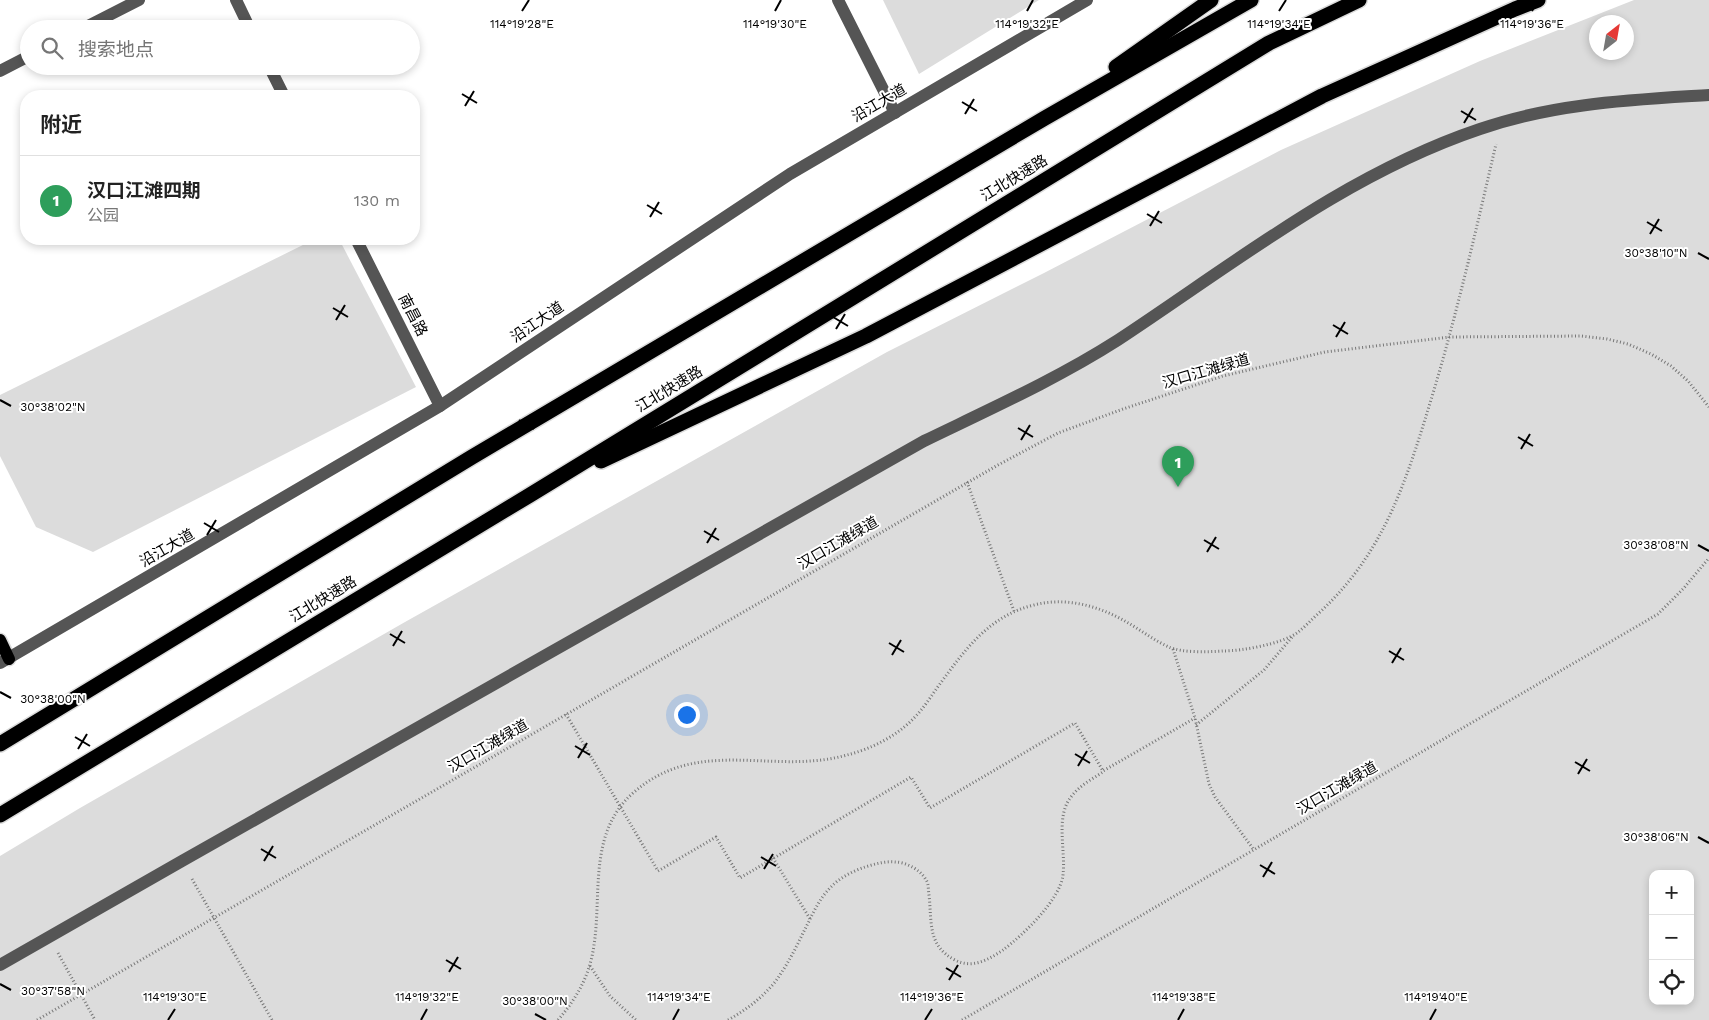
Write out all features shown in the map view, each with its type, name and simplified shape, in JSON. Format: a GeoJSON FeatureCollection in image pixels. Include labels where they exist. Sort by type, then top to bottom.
{"type":"FeatureCollection","features":[{"type":"Feature","properties":{"kind":"highway"},"geometry":{"type":"LineString","coordinates":[[1045,118],[1211,0]]}},
{"type":"Feature","properties":{"kind":"highway"},"geometry":{"type":"LineString","coordinates":[[0,744],[472,457],[1045,118],[1251,0]]}},
{"type":"Feature","properties":{"kind":"highway","name":"江北快速路"},"geometry":{"type":"LineString","coordinates":[[0,815],[530,495],[1269,43],[1359,0]]}},
{"type":"Feature","properties":{"kind":"highway"},"geometry":{"type":"LineString","coordinates":[[530,495],[866,336],[1322,96],[1538,0]]}},
{"type":"Feature","properties":{"kind":"main road"},"geometry":{"type":"LineString","coordinates":[[0,640],[5,661]]}},
{"type":"Feature","properties":{"kind":"street"},"geometry":{"type":"LineString","coordinates":[[100,20],[139,0]]}},
{"type":"Feature","properties":{"kind":"street"},"geometry":{"type":"LineString","coordinates":[[236,0],[246,20]]}},
{"type":"Feature","properties":{"kind":"street"},"geometry":{"type":"LineString","coordinates":[[838,0],[895,113]]}},
{"type":"Feature","properties":{"kind":"street","name":"沿江大道"},"geometry":{"type":"LineString","coordinates":[[5,661],[440,406],[790,174],[1088,0]]}},
{"type":"Feature","properties":{"kind":"street"},"geometry":{"type":"LineString","coordinates":[[0,71],[20,61]]}},
{"type":"Feature","properties":{"kind":"street"},"geometry":{"type":"LineString","coordinates":[[274,75],[281,90]]}},
{"type":"Feature","properties":{"kind":"street"},"geometry":{"type":"LineString","coordinates":[[0,965],[924,441],[1048,381],[1117,340],[1182,295],[1357,183],[1416,154],[1479,129],[1532,113],[1574,106],[1709,95]]}},
{"type":"Feature","properties":{"kind":"street","name":"南昌路"},"geometry":{"type":"LineString","coordinates":[[359,245],[440,406]]}},
{"type":"Feature","properties":{"kind":"path"},"geometry":{"type":"LineString","coordinates":[[1196,725],[1264,670],[1294,636],[1334,599],[1349,583],[1385,527],[1406,480],[1450,337],[1502,122]]}},
{"type":"Feature","properties":{"kind":"path","name":"汉口江滩绿道"},"geometry":{"type":"LineString","coordinates":[[37,1020],[967,482],[1058,433],[1123,409],[1223,376],[1325,352],[1450,337],[1581,336],[1628,344],[1651,354],[1671,366],[1688,381],[1709,407]]}},
{"type":"Feature","properties":{"kind":"path"},"geometry":{"type":"LineString","coordinates":[[967,482],[1014,611]]}},
{"type":"Feature","properties":{"kind":"path","name":"汉口江滩绿道"},"geometry":{"type":"LineString","coordinates":[[962,1020],[1658,614],[1683,589],[1709,558]]}},
{"type":"Feature","properties":{"kind":"path"},"geometry":{"type":"LineString","coordinates":[[558,1020],[576,997],[590,965],[597,919],[597,884],[601,854],[607,832],[621,806],[629,796],[670,770],[690,763],[715,760],[800,762],[824,760],[849,755],[879,743],[902,729],[916,717],[980,634],[1014,611],[1047,602],[1074,603],[1094,607],[1121,618],[1173,649],[1225,651],[1244,649],[1294,636]]}},
{"type":"Feature","properties":{"kind":"path"},"geometry":{"type":"LineString","coordinates":[[1173,649],[1195,718],[1205,768],[1215,797],[1254,850]]}},
{"type":"Feature","properties":{"kind":"path"},"geometry":{"type":"LineString","coordinates":[[566,714],[658,871],[716,837],[740,878],[911,777],[930,808],[1075,722],[1103,771]]}},
{"type":"Feature","properties":{"kind":"path"},"geometry":{"type":"LineString","coordinates":[[728,1020],[744,1011],[762,997],[774,982],[790,959],[820,901],[830,888],[840,879],[856,870],[874,864],[897,862],[911,866],[922,874],[928,882],[932,934],[937,945],[945,954],[966,965],[979,963],[1001,951],[1021,936],[1045,909],[1057,891],[1063,876],[1065,807],[1075,792],[1103,771],[1195,718]]}},
{"type":"Feature","properties":{"kind":"path"},"geometry":{"type":"LineString","coordinates":[[774,858],[810,919]]}},
{"type":"Feature","properties":{"kind":"path"},"geometry":{"type":"LineString","coordinates":[[182,861],[272,1020]]}},
{"type":"Feature","properties":{"kind":"path"},"geometry":{"type":"LineString","coordinates":[[49,937],[95,1020]]}},
{"type":"Feature","properties":{"kind":"path"},"geometry":{"type":"LineString","coordinates":[[590,965],[610,996],[636,1020]]}},
{"type":"Feature","properties":{"kind":"shaded area"},"geometry":{"type":"Polygon","coordinates":[[[883,0],[1039,0],[919,74],[883,0]]]}},
{"type":"Feature","properties":{"kind":"shaded area"},"geometry":{"type":"Polygon","coordinates":[[[1634,0],[1709,0],[1709,1020],[0,1020],[0,856],[80,808],[405,622],[887,352],[1281,150],[1480,61],[1589,18],[1589,60],[1634,60],[1634,15],[1596,15],[1634,0]]]}},
{"type":"Feature","properties":{"kind":"shaded area"},"geometry":{"type":"Polygon","coordinates":[[[303,245],[342,245],[416,387],[93,552],[36,527],[0,456],[0,395],[303,245]]]}},
{"type":"Feature","properties":{"kind":"place","name":"汉口江滩四期"},"geometry":{"type":"Point","coordinates":[1178,487]}}]}
